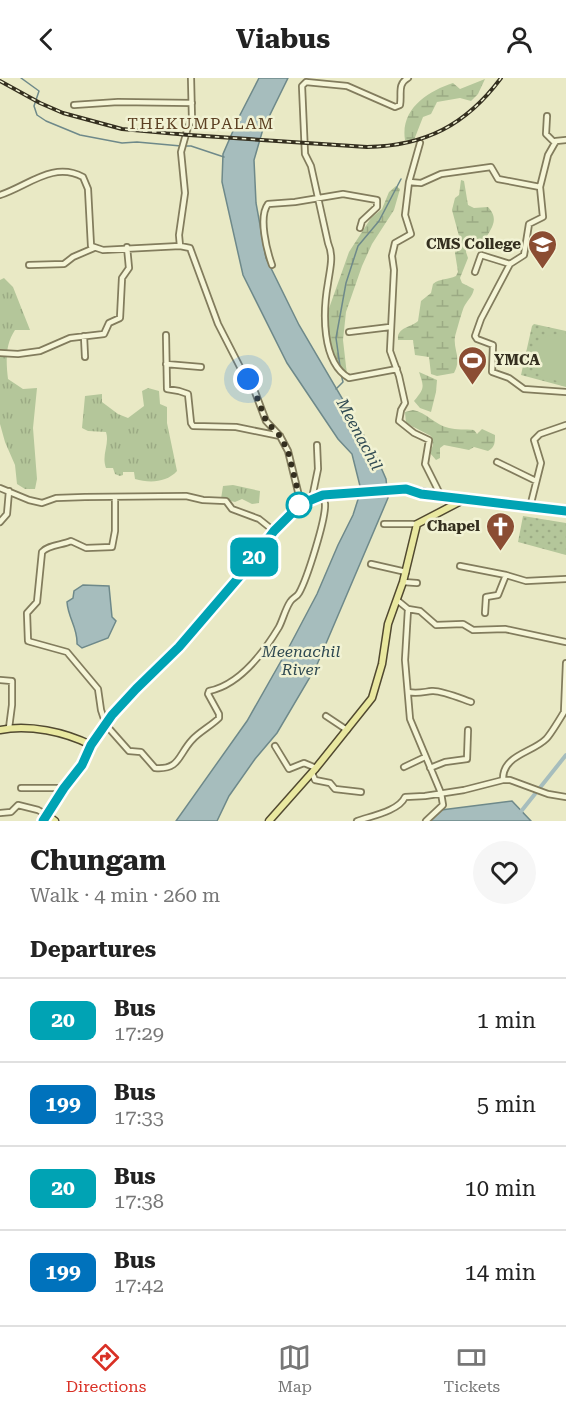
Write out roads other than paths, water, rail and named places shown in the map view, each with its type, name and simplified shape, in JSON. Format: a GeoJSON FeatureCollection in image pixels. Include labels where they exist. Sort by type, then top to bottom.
{"type":"FeatureCollection","features":[{"type":"Feature","properties":{"kind":"main road"},"geometry":{"type":"LineString","coordinates":[[55,821],[45,818],[82,765],[91,745],[106,725],[136,689],[179,647],[240,576],[274,531],[301,504],[323,495],[406,489],[464,499],[566,511]]}},
{"type":"Feature","properties":{"kind":"main road"},"geometry":{"type":"LineString","coordinates":[[269,821],[314,771],[372,698],[382,664],[388,624],[406,572],[417,524],[464,499]]}},
{"type":"Feature","properties":{"kind":"main road"},"geometry":{"type":"LineString","coordinates":[[0,730],[67,734],[91,745]]}},
{"type":"Feature","properties":{"kind":"street"},"geometry":{"type":"LineString","coordinates":[[180,246],[179,235],[185,193],[182,146],[192,120],[191,78]]}},
{"type":"Feature","properties":{"kind":"street"},"geometry":{"type":"LineString","coordinates":[[397,369],[349,378],[340,373],[330,354],[325,325],[327,285],[332,252],[311,166],[305,154],[302,86],[306,82],[347,86],[395,107],[400,105],[400,85],[408,78]]}},
{"type":"Feature","properties":{"kind":"street"},"geometry":{"type":"LineString","coordinates":[[74,105],[118,102],[192,102]]}},
{"type":"Feature","properties":{"kind":"street"},"geometry":{"type":"LineString","coordinates":[[547,116],[546,135],[555,143]]}},
{"type":"Feature","properties":{"kind":"street"},"geometry":{"type":"LineString","coordinates":[[566,140],[556,141],[548,155],[540,187],[543,217],[529,224],[524,255],[510,264],[481,319],[475,336],[493,345],[492,372],[509,378],[524,389],[566,392]]}},
{"type":"Feature","properties":{"kind":"street"},"geometry":{"type":"LineString","coordinates":[[420,143],[410,182],[405,215],[411,234],[395,243],[393,247],[390,351],[405,403],[399,421],[414,433],[429,440],[425,464],[443,496],[444,510]]}},
{"type":"Feature","properties":{"kind":"street"},"geometry":{"type":"LineString","coordinates":[[410,182],[421,183],[441,174],[491,167],[498,179],[540,187]]}},
{"type":"Feature","properties":{"kind":"street"},"geometry":{"type":"LineString","coordinates":[[0,195],[13,191],[45,174],[65,171],[84,177],[88,189],[89,238],[94,248]]}},
{"type":"Feature","properties":{"kind":"street"},"geometry":{"type":"LineString","coordinates":[[272,266],[262,220],[265,206],[268,204],[343,194],[377,201],[376,207],[362,221],[360,228]]}},
{"type":"Feature","properties":{"kind":"street"},"geometry":{"type":"LineString","coordinates":[[29,265],[64,264],[73,256],[94,248],[103,250],[128,247],[180,246],[190,248],[218,324],[255,392],[266,421],[280,436],[288,451],[301,504]]}},
{"type":"Feature","properties":{"kind":"street"},"geometry":{"type":"LineString","coordinates":[[0,353],[18,354],[40,351],[70,338],[102,335],[109,323],[120,318],[122,278],[129,268],[128,247]]}},
{"type":"Feature","properties":{"kind":"street"},"geometry":{"type":"LineString","coordinates":[[475,272],[481,255],[510,264]]}},
{"type":"Feature","properties":{"kind":"street"},"geometry":{"type":"LineString","coordinates":[[349,332],[390,327]]}},
{"type":"Feature","properties":{"kind":"street"},"geometry":{"type":"LineString","coordinates":[[166,335],[167,389],[188,394],[191,423],[194,426],[236,427],[280,436]]}},
{"type":"Feature","properties":{"kind":"street"},"geometry":{"type":"LineString","coordinates":[[84,336],[85,357]]}},
{"type":"Feature","properties":{"kind":"street"},"geometry":{"type":"LineString","coordinates":[[166,364],[201,367]]}},
{"type":"Feature","properties":{"kind":"street"},"geometry":{"type":"LineString","coordinates":[[530,507],[541,458],[534,440],[540,434],[566,425]]}},
{"type":"Feature","properties":{"kind":"street"},"geometry":{"type":"LineString","coordinates":[[312,498],[318,468],[318,445]]}},
{"type":"Feature","properties":{"kind":"street"},"geometry":{"type":"LineString","coordinates":[[497,462],[536,481]]}},
{"type":"Feature","properties":{"kind":"street"},"geometry":{"type":"LineString","coordinates":[[0,488],[30,500],[42,502],[56,498],[115,499],[186,496],[203,500],[226,501],[232,509],[259,519],[274,531]]}},
{"type":"Feature","properties":{"kind":"street"},"geometry":{"type":"LineString","coordinates":[[0,522],[7,514],[9,491]]}},
{"type":"Feature","properties":{"kind":"street"},"geometry":{"type":"LineString","coordinates":[[115,499],[115,531],[112,547],[86,548],[71,541],[42,552],[38,602],[29,610],[26,622],[28,641],[67,652],[98,688],[106,725],[129,751],[141,752],[155,768],[164,769],[176,764],[192,739],[219,718],[208,694],[209,691],[221,687],[245,670],[262,654],[280,626],[291,599],[298,595],[307,576],[318,540],[325,504],[323,495]]}},
{"type":"Feature","properties":{"kind":"street"},"geometry":{"type":"LineString","coordinates":[[384,524],[417,524]]}},
{"type":"Feature","properties":{"kind":"street"},"geometry":{"type":"LineString","coordinates":[[371,564],[406,572]]}},
{"type":"Feature","properties":{"kind":"street"},"geometry":{"type":"LineString","coordinates":[[460,566],[526,581],[566,579]]}},
{"type":"Feature","properties":{"kind":"street"},"geometry":{"type":"LineString","coordinates":[[485,613],[486,597],[498,595],[506,575]]}},
{"type":"Feature","properties":{"kind":"street"},"geometry":{"type":"LineString","coordinates":[[403,582],[417,583]]}},
{"type":"Feature","properties":{"kind":"street"},"geometry":{"type":"LineString","coordinates":[[397,600],[408,609],[420,611],[436,626],[463,624],[473,630],[505,629],[566,642]]}},
{"type":"Feature","properties":{"kind":"street"},"geometry":{"type":"LineString","coordinates":[[408,609],[405,660],[410,719],[441,792],[443,805],[426,821]]}},
{"type":"Feature","properties":{"kind":"street"},"geometry":{"type":"LineString","coordinates":[[503,780],[502,771],[506,766],[528,749],[544,741],[564,712],[566,663]]}},
{"type":"Feature","properties":{"kind":"street"},"geometry":{"type":"LineString","coordinates":[[0,680],[12,681],[9,729]]}},
{"type":"Feature","properties":{"kind":"street"},"geometry":{"type":"LineString","coordinates":[[408,692],[421,694],[431,691],[438,692],[471,702]]}},
{"type":"Feature","properties":{"kind":"street"},"geometry":{"type":"LineString","coordinates":[[326,716],[347,730]]}},
{"type":"Feature","properties":{"kind":"street"},"geometry":{"type":"LineString","coordinates":[[430,768],[445,762],[467,759],[468,730]]}},
{"type":"Feature","properties":{"kind":"street"},"geometry":{"type":"LineString","coordinates":[[275,746],[289,769],[304,763],[314,771],[316,781],[330,783],[335,789],[361,792]]}},
{"type":"Feature","properties":{"kind":"street"},"geometry":{"type":"LineString","coordinates":[[404,766],[425,758]]}},
{"type":"Feature","properties":{"kind":"street"},"geometry":{"type":"LineString","coordinates":[[357,821],[392,808],[403,802],[405,797],[464,790],[503,780],[510,780],[548,794],[566,797]]}},
{"type":"Feature","properties":{"kind":"street"},"geometry":{"type":"LineString","coordinates":[[21,788],[64,788]]}},
{"type":"Feature","properties":{"kind":"street"},"geometry":{"type":"LineString","coordinates":[[0,813],[11,812],[18,806],[38,810],[45,818]]}},
{"type":"Feature","properties":{"kind":"water","name":"Meenachil River"},"geometry":{"type":"Polygon","coordinates":[[[259,78],[288,78],[263,129],[254,160],[256,203],[266,258],[299,325],[376,456],[386,479],[388,498],[316,667],[277,733],[229,796],[217,821],[176,821],[247,721],[289,647],[317,594],[353,515],[361,490],[352,454],[338,439],[287,363],[243,275],[222,182],[223,154],[259,78]]]}},
{"type":"Feature","properties":{"kind":"water"},"geometry":{"type":"Polygon","coordinates":[[[83,585],[109,586],[112,617],[116,621],[108,638],[82,648],[77,644],[67,602],[73,598],[74,591],[83,585]]]}},
{"type":"Feature","properties":{"kind":"water"},"geometry":{"type":"Polygon","coordinates":[[[512,801],[531,821],[426,821],[441,810],[512,801]]]}},
{"type":"Feature","properties":{"kind":"waterway"},"geometry":{"type":"LineString","coordinates":[[21,78],[39,91],[34,106],[37,115],[46,121],[80,135],[122,143],[181,146]]}},
{"type":"Feature","properties":{"kind":"waterway"},"geometry":{"type":"LineString","coordinates":[[186,146],[224,157]]}},
{"type":"Feature","properties":{"kind":"waterway"},"geometry":{"type":"LineString","coordinates":[[340,366],[336,338],[346,283],[358,246],[379,221],[401,179]]}},
{"type":"Feature","properties":{"kind":"waterway"},"geometry":{"type":"LineString","coordinates":[[336,389],[343,382],[341,374]]}},
{"type":"Feature","properties":{"kind":"waterway"},"geometry":{"type":"LineString","coordinates":[[519,814],[566,755]]}},
{"type":"Feature","properties":{"kind":"railway"},"geometry":{"type":"LineString","coordinates":[[0,81],[63,113],[122,129],[367,147],[407,142],[443,130],[473,108],[501,78]]}},
{"type":"Feature","properties":{"kind":"place","name":"CMS College"},"geometry":{"type":"Point","coordinates":[542,270]}},
{"type":"Feature","properties":{"kind":"place","name":"YMCA"},"geometry":{"type":"Point","coordinates":[473,386]}},
{"type":"Feature","properties":{"kind":"place","name":"Chapel"},"geometry":{"type":"Point","coordinates":[501,552]}},
{"type":"Feature","properties":{"kind":"district","name":"THEKUMPALAM"},"geometry":{"type":"Point","coordinates":[201,123]}},
{"type":"Feature","properties":{"kind":"water label","name":"Meenachil"},"geometry":{"type":"Point","coordinates":[360,434]}}]}
